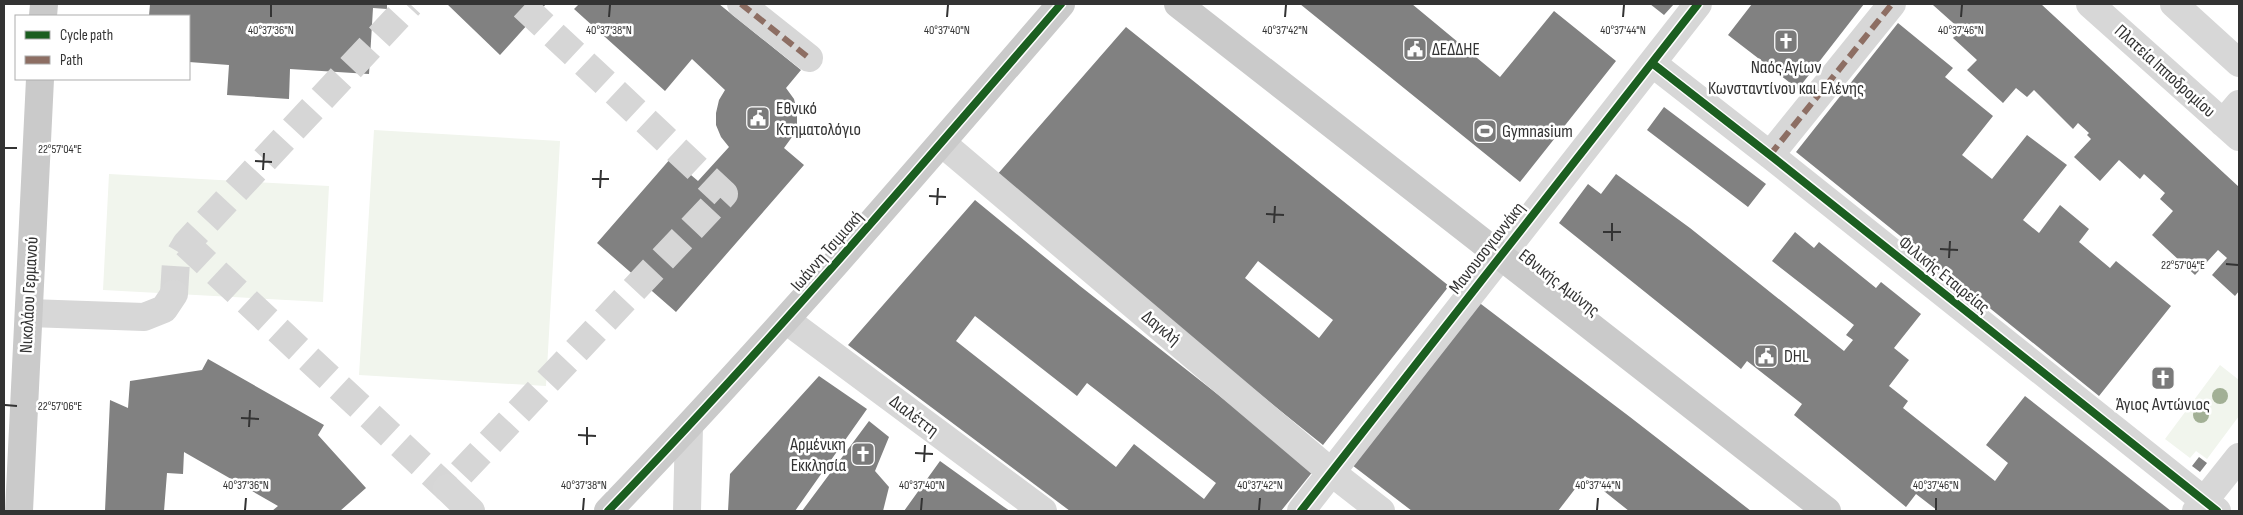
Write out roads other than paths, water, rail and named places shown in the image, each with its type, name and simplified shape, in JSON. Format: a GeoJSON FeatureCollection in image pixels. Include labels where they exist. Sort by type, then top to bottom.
{"type":"FeatureCollection","features":[{"type":"Feature","properties":{"kind":"main road","name":"Ιωάννη Τσιμισκή"},"geometry":{"type":"LineString","coordinates":[[608,511],[689,427],[786,320],[1061,4]]}},
{"type":"Feature","properties":{"kind":"main road","name":"Εθνικής Αμύνης"},"geometry":{"type":"LineString","coordinates":[[1178,4],[1827,511]]}},
{"type":"Feature","properties":{"kind":"main road","name":"Νικολάου Γερμανού"},"geometry":{"type":"LineString","coordinates":[[19,511],[40,80]]}},
{"type":"Feature","properties":{"kind":"street"},"geometry":{"type":"LineString","coordinates":[[741,4],[809,58]]}},
{"type":"Feature","properties":{"kind":"street","name":"Μανουσογιαννάκη"},"geometry":{"type":"LineString","coordinates":[[1301,511],[1698,4]]}},
{"type":"Feature","properties":{"kind":"street"},"geometry":{"type":"LineString","coordinates":[[1770,155],[1892,4]]}},
{"type":"Feature","properties":{"kind":"street","name":"Πλατεία Ιπποδρομίου"},"geometry":{"type":"LineString","coordinates":[[2090,4],[2234,121]]}},
{"type":"Feature","properties":{"kind":"street"},"geometry":{"type":"LineString","coordinates":[[2174,4],[2239,63]]}},
{"type":"Feature","properties":{"kind":"street","name":"Φιλικής Εταιρείας"},"geometry":{"type":"LineString","coordinates":[[1652,63],[1770,155],[2206,508]]}},
{"type":"Feature","properties":{"kind":"street","name":"Δαγκλή"},"geometry":{"type":"LineString","coordinates":[[942,143],[1330,472],[1381,511]]}},
{"type":"Feature","properties":{"kind":"street"},"geometry":{"type":"LineString","coordinates":[[29,313],[144,317],[164,309],[174,294]]}},
{"type":"Feature","properties":{"kind":"street","name":"Διαλέττη"},"geometry":{"type":"LineString","coordinates":[[786,320],[1043,511]]}},
{"type":"Feature","properties":{"kind":"street"},"geometry":{"type":"LineString","coordinates":[[687,511],[689,427]]}},
{"type":"Feature","properties":{"kind":"street"},"geometry":{"type":"LineString","coordinates":[[2206,508],[2239,457]]}},
{"type":"Feature","properties":{"kind":"street"},"geometry":{"type":"LineString","coordinates":[[447,488],[471,511]]}},
{"type":"Feature","properties":{"kind":"tunnel"},"geometry":{"type":"LineString","coordinates":[[174,294],[176,261],[186,244],[410,4]]}},
{"type":"Feature","properties":{"kind":"tunnel"},"geometry":{"type":"LineString","coordinates":[[186,244],[447,488],[724,194],[521,4]]}},
{"type":"Feature","properties":{"kind":"place","name":"Ναός Αγίων Κωνσταντίνου και Ελένης"},"geometry":{"type":"Point","coordinates":[1786,41]}},
{"type":"Feature","properties":{"kind":"place","name":"ΔΕΔΔΗΕ"},"geometry":{"type":"Point","coordinates":[1415,49]}},
{"type":"Feature","properties":{"kind":"place","name":"Εθνικό Κτηματολόγιο"},"geometry":{"type":"Point","coordinates":[758,118]}},
{"type":"Feature","properties":{"kind":"place","name":"Gymnasium"},"geometry":{"type":"Point","coordinates":[1485,131]}},
{"type":"Feature","properties":{"kind":"place","name":"DHL"},"geometry":{"type":"Point","coordinates":[1766,356]}},
{"type":"Feature","properties":{"kind":"place","name":"Άγιος Αντώνιος"},"geometry":{"type":"Point","coordinates":[2163,378]}},
{"type":"Feature","properties":{"kind":"place","name":"Αρμένικη Εκκλησία"},"geometry":{"type":"Point","coordinates":[863,454]}}]}
